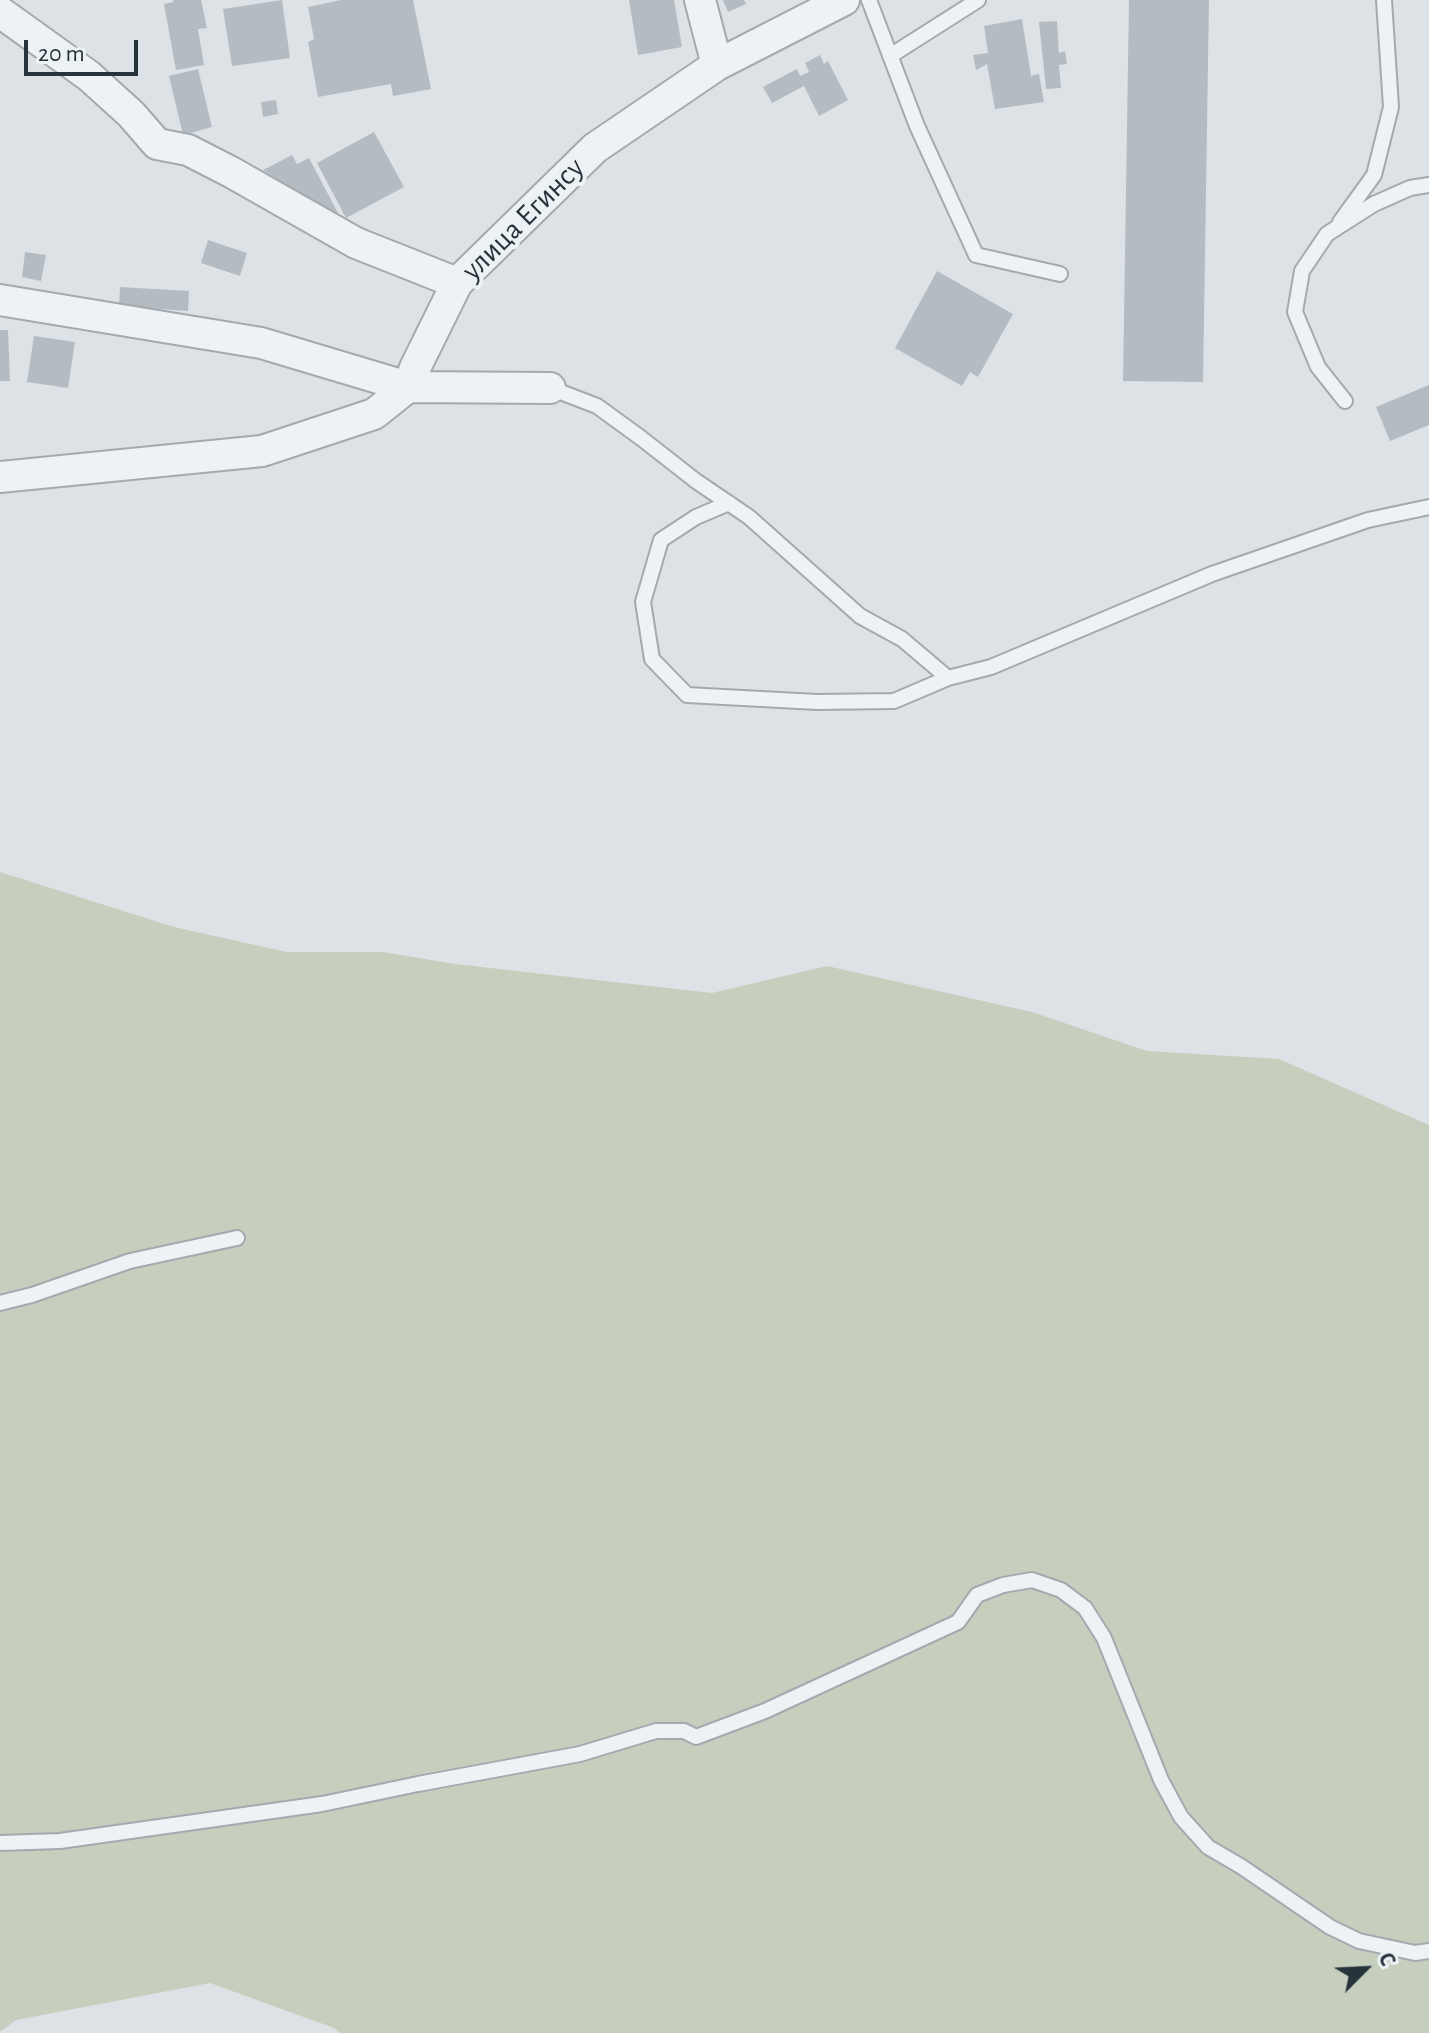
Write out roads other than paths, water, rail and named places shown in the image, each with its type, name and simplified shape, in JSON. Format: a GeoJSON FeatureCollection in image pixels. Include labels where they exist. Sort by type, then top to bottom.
{"type":"FeatureCollection","features":[{"type":"Feature","properties":{"kind":"street"},"geometry":{"type":"LineString","coordinates":[[700,0],[717,65]]}},
{"type":"Feature","properties":{"kind":"street","name":"улица Егинсу"},"geometry":{"type":"LineString","coordinates":[[0,477],[262,451],[374,414],[408,387],[457,283],[595,148],[717,65],[844,0]]}},
{"type":"Feature","properties":{"kind":"street"},"geometry":{"type":"LineString","coordinates":[[0,12],[89,76],[131,114],[157,144],[188,150],[356,243],[457,283]]}},
{"type":"Feature","properties":{"kind":"street"},"geometry":{"type":"LineString","coordinates":[[0,300],[261,343],[408,387],[550,388]]}},
{"type":"Feature","properties":{"kind":"lane"},"geometry":{"type":"LineString","coordinates":[[869,0],[917,126],[976,255],[1060,274]]}},
{"type":"Feature","properties":{"kind":"lane"},"geometry":{"type":"LineString","coordinates":[[890,56],[978,0]]}},
{"type":"Feature","properties":{"kind":"lane"},"geometry":{"type":"LineString","coordinates":[[1335,229],[1374,175],[1391,107],[1384,0]]}},
{"type":"Feature","properties":{"kind":"lane"},"geometry":{"type":"LineString","coordinates":[[1345,401],[1318,367],[1295,312],[1302,271],[1327,234],[1374,204],[1410,188],[1429,185]]}},
{"type":"Feature","properties":{"kind":"lane"},"geometry":{"type":"LineString","coordinates":[[550,388],[597,406],[749,517],[860,616],[902,639],[948,678]]}},
{"type":"Feature","properties":{"kind":"lane"},"geometry":{"type":"LineString","coordinates":[[729,503],[696,517],[661,540],[643,602],[652,659],[687,695],[817,702],[894,701],[948,678],[991,667],[1212,574],[1368,520],[1429,507]]}},
{"type":"Feature","properties":{"kind":"lane"},"geometry":{"type":"LineString","coordinates":[[0,1303],[130,1261],[237,1238]]}},
{"type":"Feature","properties":{"kind":"lane"},"geometry":{"type":"LineString","coordinates":[[0,1843],[60,1841],[322,1804],[580,1754],[656,1731],[684,1731],[696,1737],[765,1711],[958,1622],[977,1595],[1003,1585],[1032,1580],[1061,1590],[1085,1608],[1104,1638],[1161,1780],[1181,1817],[1208,1847],[1330,1927],[1359,1941],[1415,1953],[1429,1951]]}}]}
